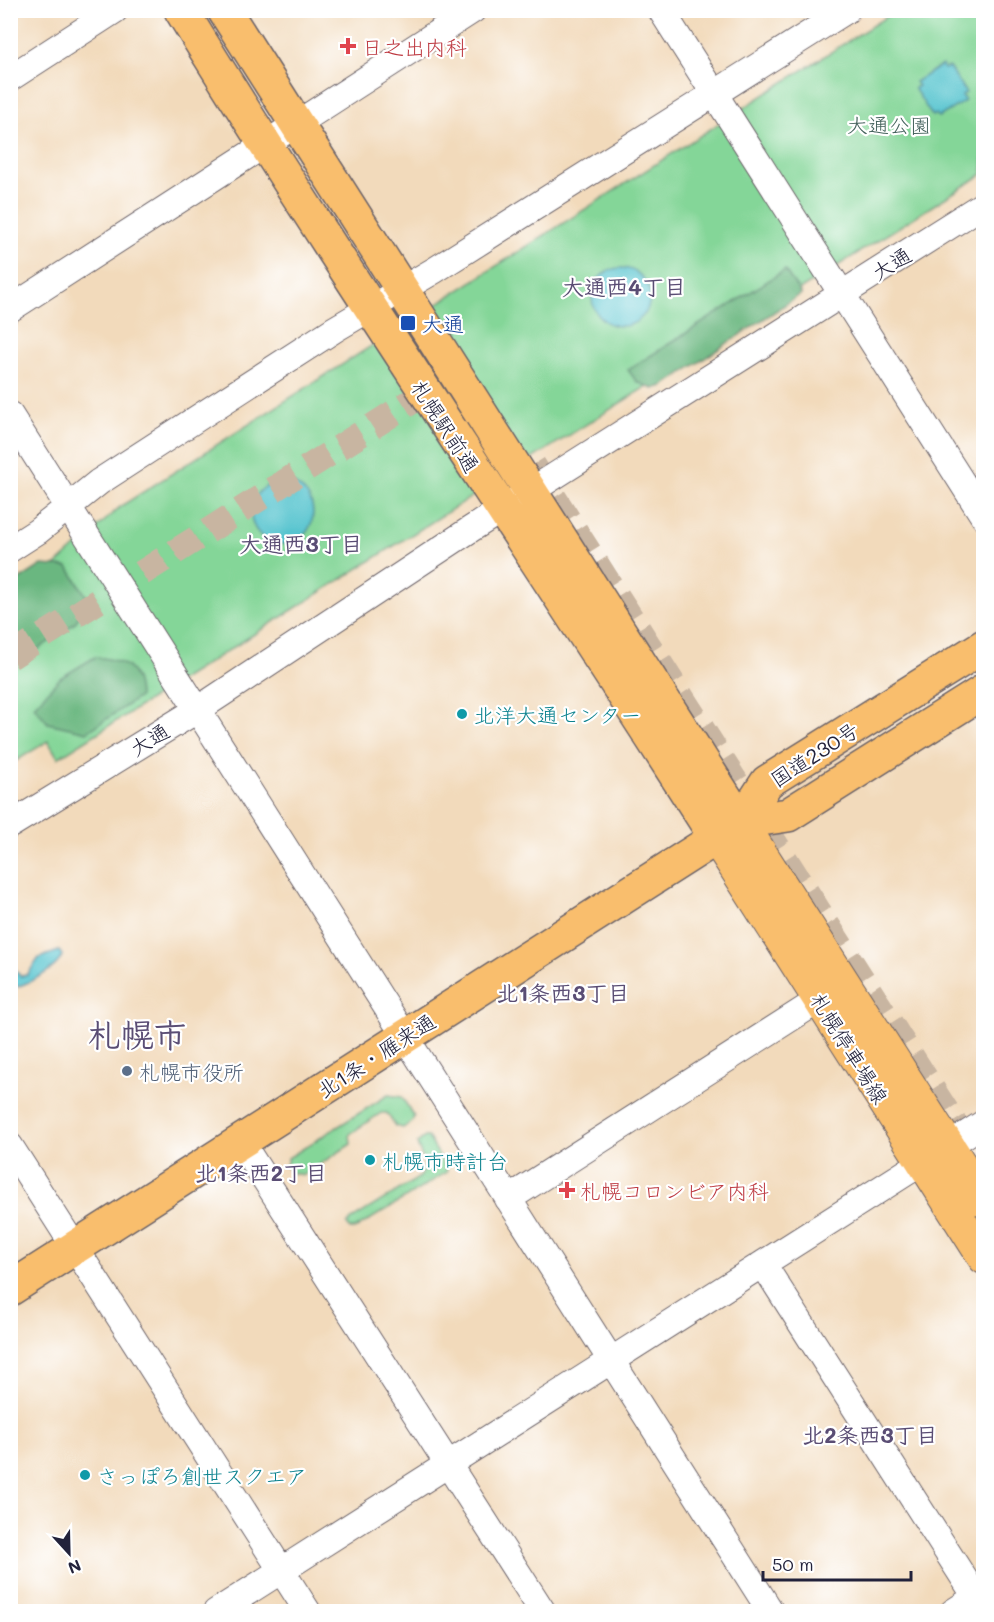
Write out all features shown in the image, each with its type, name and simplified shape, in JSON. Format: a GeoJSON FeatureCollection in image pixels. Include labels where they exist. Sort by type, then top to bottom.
{"type":"FeatureCollection","features":[{"type":"Feature","properties":{"kind":"highway","name":"札幌駅前通"},"geometry":{"type":"LineString","coordinates":[[181,10],[370,308],[502,510],[729,830]]}},
{"type":"Feature","properties":{"kind":"highway","name":"札幌駅前通"},"geometry":{"type":"LineString","coordinates":[[224,10],[531,491],[729,830]]}},
{"type":"Feature","properties":{"kind":"highway","name":"国道230号"},"geometry":{"type":"LineString","coordinates":[[729,830],[767,782],[984,646]]}},
{"type":"Feature","properties":{"kind":"highway","name":"国道230号"},"geometry":{"type":"LineString","coordinates":[[729,830],[788,815],[984,691]]}},
{"type":"Feature","properties":{"kind":"highway","name":"北1条・雁来通"},"geometry":{"type":"LineString","coordinates":[[10,1289],[729,830]]}},
{"type":"Feature","properties":{"kind":"main road","name":"札幌停車場線"},"geometry":{"type":"LineString","coordinates":[[729,830],[819,1000],[984,1258]]}},
{"type":"Feature","properties":{"kind":"main road","name":"札幌停車場線"},"geometry":{"type":"LineString","coordinates":[[729,830],[948,1145],[984,1201]]}},
{"type":"Feature","properties":{"kind":"street"},"geometry":{"type":"LineString","coordinates":[[10,78],[115,10]]}},
{"type":"Feature","properties":{"kind":"street"},"geometry":{"type":"LineString","coordinates":[[10,309],[472,10]]}},
{"type":"Feature","properties":{"kind":"street"},"geometry":{"type":"LineString","coordinates":[[661,10],[984,517]]}},
{"type":"Feature","properties":{"kind":"street"},"geometry":{"type":"LineString","coordinates":[[10,549],[38,531],[99,482],[370,308],[847,10]]}},
{"type":"Feature","properties":{"kind":"street","name":"大通"},"geometry":{"type":"LineString","coordinates":[[10,825],[197,710],[531,491],[984,204]]}},
{"type":"Feature","properties":{"kind":"street"},"geometry":{"type":"LineString","coordinates":[[10,415],[771,1611]]}},
{"type":"Feature","properties":{"kind":"street"},"geometry":{"type":"LineString","coordinates":[[508,1199],[819,1000]]}},
{"type":"Feature","properties":{"kind":"street"},"geometry":{"type":"LineString","coordinates":[[216,1611],[984,1123]]}},
{"type":"Feature","properties":{"kind":"street"},"geometry":{"type":"LineString","coordinates":[[241,1142],[543,1611]]}},
{"type":"Feature","properties":{"kind":"street"},"geometry":{"type":"LineString","coordinates":[[10,1146],[308,1611]]}},
{"type":"Feature","properties":{"kind":"street"},"geometry":{"type":"LineString","coordinates":[[763,1264],[980,1596],[953,1611]]}},
{"type":"Feature","properties":{"kind":"green space","name":"大通公園"},"geometry":{"type":"Polygon","coordinates":[[[895,11],[983,11],[983,174],[58,758],[48,741],[11,764],[11,589],[56,565],[121,506],[895,11]]]}},
{"type":"Feature","properties":{"kind":"green space"},"geometry":{"type":"Polygon","coordinates":[[[785,270],[801,294],[663,386],[653,389],[637,382],[628,370],[785,270]]]}},
{"type":"Feature","properties":{"kind":"green space"},"geometry":{"type":"Polygon","coordinates":[[[42,565],[68,567],[89,600],[75,623],[33,653],[11,654],[11,585],[42,565]]]}},
{"type":"Feature","properties":{"kind":"green space"},"geometry":{"type":"Polygon","coordinates":[[[95,657],[113,660],[127,666],[136,678],[139,697],[87,732],[48,723],[34,706],[60,678],[95,657]]]}},
{"type":"Feature","properties":{"kind":"green space"},"geometry":{"type":"Polygon","coordinates":[[[388,1095],[402,1097],[414,1117],[411,1123],[403,1128],[395,1126],[387,1113],[381,1113],[350,1134],[351,1144],[304,1175],[291,1173],[286,1166],[288,1158],[388,1095]]]}},
{"type":"Feature","properties":{"kind":"green space"},"geometry":{"type":"Polygon","coordinates":[[[428,1137],[447,1172],[355,1229],[350,1229],[347,1224],[352,1219],[420,1177],[424,1164],[417,1143],[428,1137]]]}},
{"type":"Feature","properties":{"kind":"water"},"geometry":{"type":"Polygon","coordinates":[[[942,65],[944,69],[949,67],[966,93],[962,95],[965,101],[939,117],[936,114],[932,116],[914,88],[918,86],[915,82],[942,65]]]}},
{"type":"Feature","properties":{"kind":"water"},"geometry":{"type":"Polygon","coordinates":[[[621,268],[632,270],[645,281],[650,297],[648,308],[637,321],[621,326],[610,324],[597,313],[592,297],[594,286],[605,273],[621,268]]]}},
{"type":"Feature","properties":{"kind":"water"},"geometry":{"type":"Polygon","coordinates":[[[276,482],[288,482],[304,491],[311,501],[313,513],[311,525],[304,535],[288,544],[276,544],[265,539],[256,530],[251,519],[251,507],[256,496],[265,487],[276,482]]]}},
{"type":"Feature","properties":{"kind":"water"},"geometry":{"type":"Polygon","coordinates":[[[59,951],[62,955],[55,966],[24,984],[11,988],[11,963],[20,976],[27,975],[39,958],[59,951]]]}},
{"type":"Feature","properties":{"kind":"tunnel"},"geometry":{"type":"LineString","coordinates":[[10,657],[469,365]]}},
{"type":"Feature","properties":{"kind":"tunnel"},"geometry":{"type":"LineString","coordinates":[[533,465],[984,1170]]}},
{"type":"Feature","properties":{"kind":"place","name":"日之出内科"},"geometry":{"type":"Point","coordinates":[348,46]}},
{"type":"Feature","properties":{"kind":"place","name":"大通"},"geometry":{"type":"Point","coordinates":[408,323]}},
{"type":"Feature","properties":{"kind":"place","name":"北洋大通センター"},"geometry":{"type":"Point","coordinates":[462,714]}},
{"type":"Feature","properties":{"kind":"place","name":"札幌市役所"},"geometry":{"type":"Point","coordinates":[127,1071]}},
{"type":"Feature","properties":{"kind":"place","name":"札幌市時計台"},"geometry":{"type":"Point","coordinates":[370,1160]}},
{"type":"Feature","properties":{"kind":"place","name":"札幌コロンビア内科"},"geometry":{"type":"Point","coordinates":[567,1190]}},
{"type":"Feature","properties":{"kind":"place","name":"さっぽろ創世スクエア"},"geometry":{"type":"Point","coordinates":[85,1475]}},
{"type":"Feature","properties":{"kind":"district","name":"大通西4丁目"},"geometry":{"type":"Point","coordinates":[624,286]}},
{"type":"Feature","properties":{"kind":"district","name":"大通西3丁目"},"geometry":{"type":"Point","coordinates":[301,543]}},
{"type":"Feature","properties":{"kind":"district","name":"北1条西3丁目"},"geometry":{"type":"Point","coordinates":[563,992]}},
{"type":"Feature","properties":{"kind":"district","name":"札幌市"},"geometry":{"type":"Point","coordinates":[137,1033]}},
{"type":"Feature","properties":{"kind":"district","name":"北1条西2丁目"},"geometry":{"type":"Point","coordinates":[261,1172]}},
{"type":"Feature","properties":{"kind":"district","name":"北2条西3丁目"},"geometry":{"type":"Point","coordinates":[870,1434]}}]}
